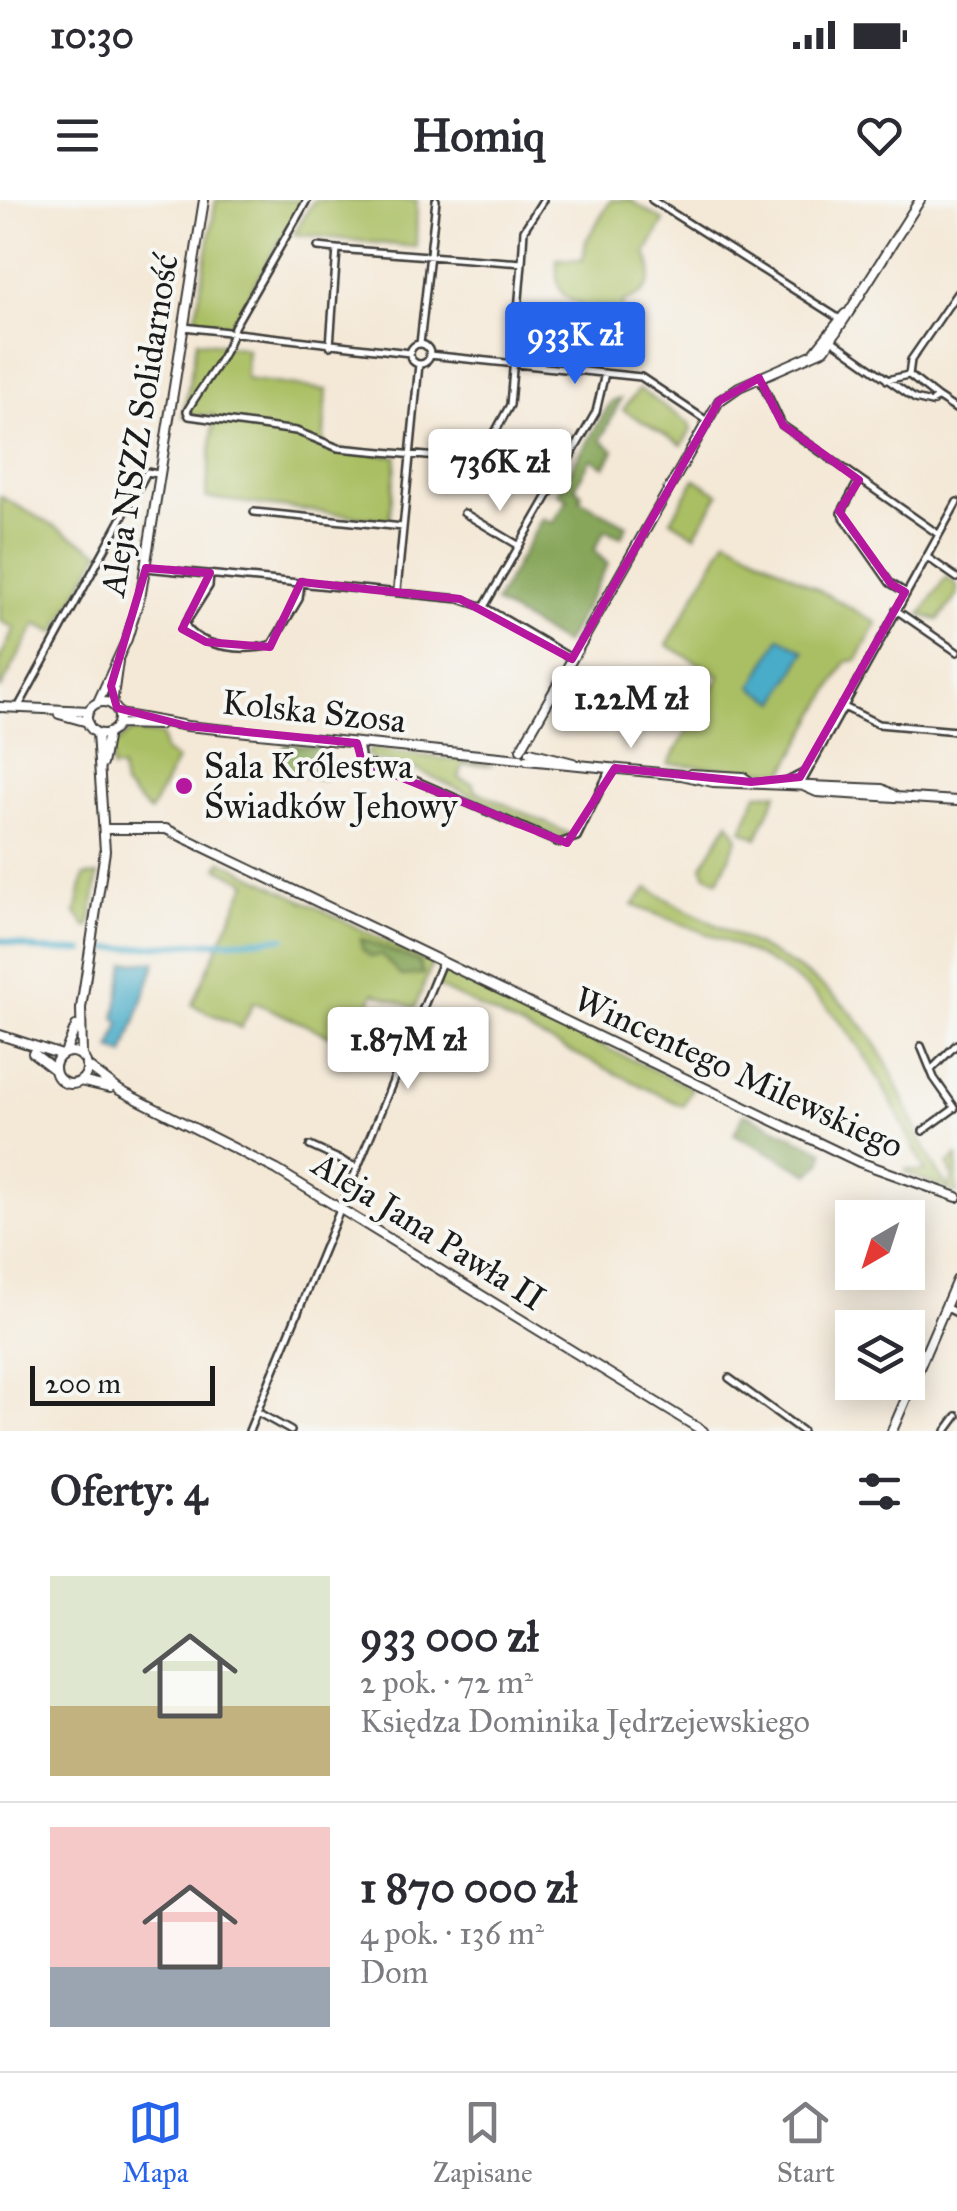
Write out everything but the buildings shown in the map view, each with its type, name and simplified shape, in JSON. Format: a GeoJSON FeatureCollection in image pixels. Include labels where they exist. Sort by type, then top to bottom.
{"type":"FeatureCollection","features":[{"type":"Feature","properties":{"kind":"street","name":"Aleja NSZZ Solidarność"},"geometry":{"type":"LineString","coordinates":[[98,702],[134,618],[146,568],[204,200]]}},
{"type":"Feature","properties":{"kind":"street"},"geometry":{"type":"LineString","coordinates":[[308,200],[187,411],[192,418],[296,430],[338,448],[526,466],[556,482]]}},
{"type":"Feature","properties":{"kind":"street"},"geometry":{"type":"LineString","coordinates":[[410,354],[420,344],[436,200]]}},
{"type":"Feature","properties":{"kind":"street"},"geometry":{"type":"LineString","coordinates":[[480,460],[510,406],[524,230],[543,200]]}},
{"type":"Feature","properties":{"kind":"street"},"geometry":{"type":"LineString","coordinates":[[652,200],[844,321]]}},
{"type":"Feature","properties":{"kind":"street"},"geometry":{"type":"LineString","coordinates":[[524,753],[531,729],[707,421],[729,392],[810,357],[833,341],[920,200]]}},
{"type":"Feature","properties":{"kind":"street"},"geometry":{"type":"LineString","coordinates":[[318,247],[522,263]]}},
{"type":"Feature","properties":{"kind":"street"},"geometry":{"type":"LineString","coordinates":[[330,346],[337,250]]}},
{"type":"Feature","properties":{"kind":"street"},"geometry":{"type":"LineString","coordinates":[[909,375],[911,360],[957,294]]}},
{"type":"Feature","properties":{"kind":"street"},"geometry":{"type":"LineString","coordinates":[[810,357],[844,321]]}},
{"type":"Feature","properties":{"kind":"street"},"geometry":{"type":"LineString","coordinates":[[182,327],[232,336],[410,354],[419,364]]}},
{"type":"Feature","properties":{"kind":"street"},"geometry":{"type":"LineString","coordinates":[[833,341],[923,401],[931,402],[937,397]]}},
{"type":"Feature","properties":{"kind":"street"},"geometry":{"type":"LineString","coordinates":[[420,344],[429,354],[641,376],[707,421]]}},
{"type":"Feature","properties":{"kind":"street"},"geometry":{"type":"LineString","coordinates":[[397,591],[419,364],[429,354]]}},
{"type":"Feature","properties":{"kind":"street"},"geometry":{"type":"LineString","coordinates":[[484,607],[596,412],[605,373]]}},
{"type":"Feature","properties":{"kind":"street"},"geometry":{"type":"LineString","coordinates":[[887,380],[909,375]]}},
{"type":"Feature","properties":{"kind":"street"},"geometry":{"type":"LineString","coordinates":[[909,375],[957,410]]}},
{"type":"Feature","properties":{"kind":"street"},"geometry":{"type":"LineString","coordinates":[[759,378],[782,425],[938,534]]}},
{"type":"Feature","properties":{"kind":"street"},"geometry":{"type":"LineString","coordinates":[[17,709],[147,472],[160,474]]}},
{"type":"Feature","properties":{"kind":"street"},"geometry":{"type":"LineString","coordinates":[[858,480],[841,513],[890,583],[906,592]]}},
{"type":"Feature","properties":{"kind":"street"},"geometry":{"type":"LineString","coordinates":[[801,784],[957,502]]}},
{"type":"Feature","properties":{"kind":"street"},"geometry":{"type":"LineString","coordinates":[[254,512],[403,526]]}},
{"type":"Feature","properties":{"kind":"street"},"geometry":{"type":"LineString","coordinates":[[464,513],[518,544]]}},
{"type":"Feature","properties":{"kind":"street"},"geometry":{"type":"LineString","coordinates":[[948,518],[957,524]]}},
{"type":"Feature","properties":{"kind":"street"},"geometry":{"type":"LineString","coordinates":[[926,556],[957,578]]}},
{"type":"Feature","properties":{"kind":"street"},"geometry":{"type":"LineString","coordinates":[[146,568],[460,599],[484,607],[572,659]]}},
{"type":"Feature","properties":{"kind":"street"},"geometry":{"type":"LineString","coordinates":[[210,574],[209,586],[185,624],[190,634],[206,642],[238,646],[272,644],[299,600],[301,582]]}},
{"type":"Feature","properties":{"kind":"street"},"geometry":{"type":"LineString","coordinates":[[896,610],[957,652]]}},
{"type":"Feature","properties":{"kind":"street","name":"Aleja NSZZ Solidarność"},"geometry":{"type":"LineString","coordinates":[[112,704],[119,656]]}},
{"type":"Feature","properties":{"kind":"street"},"geometry":{"type":"LineString","coordinates":[[0,708],[88,711],[98,702],[112,704],[119,719],[108,733],[102,774]]}},
{"type":"Feature","properties":{"kind":"street"},"geometry":{"type":"LineString","coordinates":[[842,706],[868,722],[957,731]]}},
{"type":"Feature","properties":{"kind":"street"},"geometry":{"type":"LineString","coordinates":[[88,711],[88,722]]}},
{"type":"Feature","properties":{"kind":"street"},"geometry":{"type":"LineString","coordinates":[[50,712],[88,722],[97,732],[105,810],[104,874],[82,1008],[84,1061],[79,1082]]}},
{"type":"Feature","properties":{"kind":"street","name":"Kolska Szosa"},"geometry":{"type":"LineString","coordinates":[[119,719],[494,756],[524,753],[577,764],[681,774],[713,782],[818,784],[882,789],[896,796]]}},
{"type":"Feature","properties":{"kind":"street"},"geometry":{"type":"LineString","coordinates":[[97,732],[108,733]]}},
{"type":"Feature","properties":{"kind":"street"},"geometry":{"type":"LineString","coordinates":[[359,743],[360,760],[365,764],[394,771],[559,843],[577,837],[611,768]]}},
{"type":"Feature","properties":{"kind":"street"},"geometry":{"type":"LineString","coordinates":[[782,784],[807,770]]}},
{"type":"Feature","properties":{"kind":"street"},"geometry":{"type":"LineString","coordinates":[[807,770],[818,784]]}},
{"type":"Feature","properties":{"kind":"street","name":"Kolska Szosa"},"geometry":{"type":"LineString","coordinates":[[801,784],[817,792],[957,800]]}},
{"type":"Feature","properties":{"kind":"street","name":"Wincentego Milewskiego"},"geometry":{"type":"LineString","coordinates":[[105,810],[116,821],[132,826]]}},
{"type":"Feature","properties":{"kind":"street","name":"Wincentego Milewskiego"},"geometry":{"type":"LineString","coordinates":[[106,829],[166,829],[859,1162],[957,1201]]}},
{"type":"Feature","properties":{"kind":"street"},"geometry":{"type":"LineString","coordinates":[[249,1431],[442,961]]}},
{"type":"Feature","properties":{"kind":"street"},"geometry":{"type":"LineString","coordinates":[[4,1037],[56,1070],[82,1008]]}},
{"type":"Feature","properties":{"kind":"street"},"geometry":{"type":"LineString","coordinates":[[396,1032],[410,1040]]}},
{"type":"Feature","properties":{"kind":"street"},"geometry":{"type":"LineString","coordinates":[[4,1037],[84,1061]]}},
{"type":"Feature","properties":{"kind":"street"},"geometry":{"type":"LineString","coordinates":[[932,1069],[957,1044]]}},
{"type":"Feature","properties":{"kind":"street"},"geometry":{"type":"LineString","coordinates":[[921,1046],[956,1107],[923,1132]]}},
{"type":"Feature","properties":{"kind":"street","name":"Aleja Jana Pawła II"},"geometry":{"type":"LineString","coordinates":[[84,1061],[119,1090],[249,1154],[703,1431]]}},
{"type":"Feature","properties":{"kind":"street","name":"Aleja Jana Pawła II"},"geometry":{"type":"LineString","coordinates":[[56,1070],[64,1082],[119,1090]]}},
{"type":"Feature","properties":{"kind":"street"},"geometry":{"type":"LineString","coordinates":[[368,1115],[378,1119]]}},
{"type":"Feature","properties":{"kind":"street"},"geometry":{"type":"LineString","coordinates":[[310,1146],[358,1168]]}},
{"type":"Feature","properties":{"kind":"street"},"geometry":{"type":"LineString","coordinates":[[892,1431],[957,1280]]}},
{"type":"Feature","properties":{"kind":"street"},"geometry":{"type":"LineString","coordinates":[[945,1307],[957,1312]]}},
{"type":"Feature","properties":{"kind":"street"},"geometry":{"type":"LineString","coordinates":[[729,1378],[802,1431]]}},
{"type":"Feature","properties":{"kind":"street"},"geometry":{"type":"LineString","coordinates":[[257,1412],[292,1431]]}},
{"type":"Feature","properties":{"kind":"street"},"geometry":{"type":"LineString","coordinates":[[946,1431],[957,1416]]}},
{"type":"Feature","properties":{"kind":"highlighted area"},"geometry":{"type":"Polygon","coordinates":[[[759,378],[783,425],[859,480],[839,511],[891,584],[905,592],[800,777],[751,782],[615,768],[567,843],[362,762],[357,743],[187,726],[117,708],[111,686],[146,568],[210,573],[182,629],[206,642],[270,647],[301,582],[460,599],[572,659],[719,401],[759,378]]]}},
{"type":"Feature","properties":{"kind":"green space"},"geometry":{"type":"Polygon","coordinates":[[[216,200],[304,200],[231,325],[195,321],[216,200]]]}},
{"type":"Feature","properties":{"kind":"green space"},"geometry":{"type":"Polygon","coordinates":[[[314,200],[417,200],[416,247],[294,234],[314,200]]]}},
{"type":"Feature","properties":{"kind":"green space"},"geometry":{"type":"Polygon","coordinates":[[[611,200],[630,200],[664,221],[646,253],[651,270],[648,284],[639,295],[623,302],[621,361],[587,359],[600,331],[578,317],[580,304],[562,292],[557,274],[557,259],[583,260],[586,241],[611,200]]]}},
{"type":"Feature","properties":{"kind":"green space"},"geometry":{"type":"Polygon","coordinates":[[[197,340],[247,349],[246,379],[327,390],[323,449],[397,456],[389,520],[206,498],[214,415],[183,416],[197,340]]]}},
{"type":"Feature","properties":{"kind":"green space"},"geometry":{"type":"Polygon","coordinates":[[[639,389],[689,423],[691,430],[682,445],[623,410],[639,389]]]}},
{"type":"Feature","properties":{"kind":"green space"},"geometry":{"type":"Polygon","coordinates":[[[621,399],[601,440],[614,450],[605,467],[591,459],[575,487],[582,494],[580,500],[627,525],[621,537],[605,530],[594,551],[608,564],[565,644],[495,603],[542,518],[553,523],[568,499],[557,493],[611,402],[621,399]]]}},
{"type":"Feature","properties":{"kind":"green space"},"geometry":{"type":"Polygon","coordinates":[[[695,479],[719,494],[695,535],[671,520],[695,479]]]}},
{"type":"Feature","properties":{"kind":"green space"},"geometry":{"type":"Polygon","coordinates":[[[0,496],[100,552],[55,633],[36,624],[0,690],[0,658],[15,628],[0,621],[0,496]]]}},
{"type":"Feature","properties":{"kind":"green space"},"geometry":{"type":"Polygon","coordinates":[[[727,538],[877,623],[857,660],[846,662],[784,772],[668,764],[720,676],[667,645],[727,538]]]}},
{"type":"Feature","properties":{"kind":"green space"},"geometry":{"type":"Polygon","coordinates":[[[946,577],[957,585],[957,596],[938,620],[921,615],[946,577]]]}},
{"type":"Feature","properties":{"kind":"green space"},"geometry":{"type":"Polygon","coordinates":[[[130,732],[162,735],[164,751],[177,760],[150,812],[124,787],[121,768],[112,769],[112,748],[130,732]]]}},
{"type":"Feature","properties":{"kind":"green space"},"geometry":{"type":"Polygon","coordinates":[[[286,744],[320,747],[333,768],[323,779],[287,772],[281,752],[286,744]]]}},
{"type":"Feature","properties":{"kind":"green space"},"geometry":{"type":"Polygon","coordinates":[[[371,749],[493,765],[463,765],[459,778],[473,784],[474,790],[572,835],[563,839],[411,767],[370,759],[367,753],[371,749]]]}},
{"type":"Feature","properties":{"kind":"green space"},"geometry":{"type":"Polygon","coordinates":[[[777,793],[757,838],[742,830],[757,794],[777,793]]]}},
{"type":"Feature","properties":{"kind":"green space"},"geometry":{"type":"Polygon","coordinates":[[[729,822],[738,838],[718,881],[705,874],[702,866],[729,822]]]}},
{"type":"Feature","properties":{"kind":"green space"},"geometry":{"type":"Polygon","coordinates":[[[222,861],[432,964],[415,1008],[374,993],[353,1046],[254,1002],[241,1028],[192,1005],[247,882],[218,868],[222,861]]]}},
{"type":"Feature","properties":{"kind":"green space"},"geometry":{"type":"Polygon","coordinates":[[[98,875],[90,926],[86,927],[76,913],[84,876],[98,875]]]}},
{"type":"Feature","properties":{"kind":"green space"},"geometry":{"type":"Polygon","coordinates":[[[648,888],[793,966],[844,1005],[878,1048],[925,1149],[948,1187],[953,1179],[948,1164],[957,1156],[957,1194],[906,1173],[906,1169],[926,1172],[869,1063],[812,992],[751,953],[633,905],[648,888]]]}},
{"type":"Feature","properties":{"kind":"green space"},"geometry":{"type":"Polygon","coordinates":[[[361,939],[419,962],[423,974],[401,976],[382,955],[371,957],[362,949],[361,939]]]}},
{"type":"Feature","properties":{"kind":"green space"},"geometry":{"type":"Polygon","coordinates":[[[443,971],[692,1088],[683,1106],[436,986],[443,971]]]}},
{"type":"Feature","properties":{"kind":"green space"},"geometry":{"type":"Polygon","coordinates":[[[744,1113],[824,1151],[822,1162],[810,1174],[734,1134],[744,1113]]]}},
{"type":"Feature","properties":{"kind":"water"},"geometry":{"type":"Polygon","coordinates":[[[780,637],[805,651],[777,702],[752,687],[780,637]]]}},
{"type":"Feature","properties":{"kind":"water"},"geometry":{"type":"Polygon","coordinates":[[[156,961],[124,1055],[111,1049],[120,1022],[115,1018],[125,963],[156,961]]]}},
{"type":"Feature","properties":{"kind":"waterway"},"geometry":{"type":"LineString","coordinates":[[108,949],[284,938]]}},
{"type":"Feature","properties":{"kind":"waterway"},"geometry":{"type":"LineString","coordinates":[[0,940],[39,950],[83,951]]}},
{"type":"Feature","properties":{"kind":"place","name":"Sala Królestwa Świadków Jehowy"},"geometry":{"type":"Point","coordinates":[184,786]}}]}
